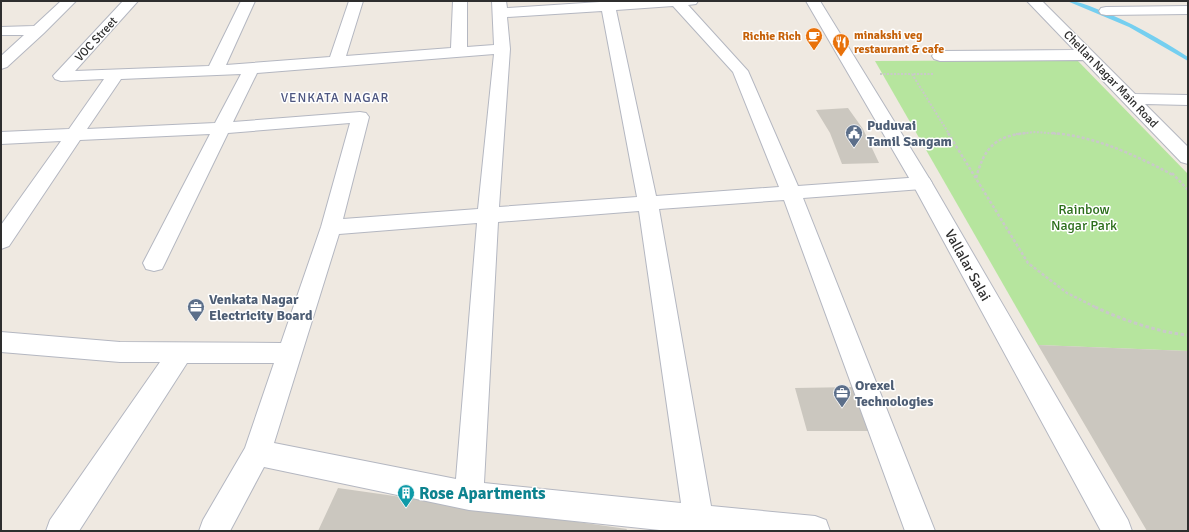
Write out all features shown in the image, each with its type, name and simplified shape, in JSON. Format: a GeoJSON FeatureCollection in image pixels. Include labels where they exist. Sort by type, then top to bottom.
{"type":"FeatureCollection","features":[{"type":"Feature","properties":{"kind":"street"},"geometry":{"type":"LineString","coordinates":[[1,64],[69,1]]}},
{"type":"Feature","properties":{"kind":"street","name":"VOC Street"},"geometry":{"type":"LineString","coordinates":[[116,74],[61,76],[131,1]]}},
{"type":"Feature","properties":{"kind":"street"},"geometry":{"type":"LineString","coordinates":[[215,71],[248,1]]}},
{"type":"Feature","properties":{"kind":"street"},"geometry":{"type":"LineString","coordinates":[[336,62],[356,1]]}},
{"type":"Feature","properties":{"kind":"street"},"geometry":{"type":"LineString","coordinates":[[459,53],[460,1]]}},
{"type":"Feature","properties":{"kind":"street","name":"Vallalar Salai"},"geometry":{"type":"LineString","coordinates":[[813,1],[922,183],[1117,531]]}},
{"type":"Feature","properties":{"kind":"street","name":"Chellan Nagar Main Road"},"geometry":{"type":"LineString","coordinates":[[1034,1],[1188,158]]}},
{"type":"Feature","properties":{"kind":"street"},"geometry":{"type":"LineString","coordinates":[[469,496],[488,216],[502,49],[499,7],[686,2],[740,71],[791,192],[920,531]]}},
{"type":"Feature","properties":{"kind":"street"},"geometry":{"type":"LineString","coordinates":[[608,4],[648,203],[699,525]]}},
{"type":"Feature","properties":{"kind":"street"},"geometry":{"type":"LineString","coordinates":[[1106,11],[1188,10]]}},
{"type":"Feature","properties":{"kind":"street"},"geometry":{"type":"LineString","coordinates":[[1,31],[39,30]]}},
{"type":"Feature","properties":{"kind":"street"},"geometry":{"type":"LineString","coordinates":[[1,241],[73,134],[116,74],[251,69],[502,49]]}},
{"type":"Feature","properties":{"kind":"street"},"geometry":{"type":"LineString","coordinates":[[940,56],[1088,55]]}},
{"type":"Feature","properties":{"kind":"street"},"geometry":{"type":"LineString","coordinates":[[154,263],[251,69]]}},
{"type":"Feature","properties":{"kind":"street"},"geometry":{"type":"LineString","coordinates":[[1130,99],[1188,100]]}},
{"type":"Feature","properties":{"kind":"street"},"geometry":{"type":"LineString","coordinates":[[1,138],[221,128],[360,117],[331,227],[257,453],[214,531]]}},
{"type":"Feature","properties":{"kind":"street"},"geometry":{"type":"LineString","coordinates":[[331,227],[922,183]]}},
{"type":"Feature","properties":{"kind":"street"},"geometry":{"type":"LineString","coordinates":[[1,342],[120,352],[290,353]]}},
{"type":"Feature","properties":{"kind":"street"},"geometry":{"type":"LineString","coordinates":[[61,531],[180,353]]}},
{"type":"Feature","properties":{"kind":"street"},"geometry":{"type":"LineString","coordinates":[[257,453],[469,496],[699,525],[815,531]]}},
{"type":"Feature","properties":{"kind":"path"},"geometry":{"type":"LineString","coordinates":[[856,73],[936,74]]}},
{"type":"Feature","properties":{"kind":"path"},"geometry":{"type":"LineString","coordinates":[[912,74],[1028,263],[1067,293],[1110,314],[1174,334],[1188,335]]}},
{"type":"Feature","properties":{"kind":"path"},"geometry":{"type":"LineString","coordinates":[[976,178],[981,160],[987,149],[1003,137],[1026,133],[1058,134],[1086,139],[1129,153],[1175,176]]}},
{"type":"Feature","properties":{"kind":"green space","name":"Rainbow Nagar Park"},"geometry":{"type":"Polygon","coordinates":[[[1077,60],[1188,174],[1188,351],[1038,345],[875,61],[1077,60]]]}},
{"type":"Feature","properties":{"kind":"building","name":"Puduvai Tamil Sangam"},"geometry":{"type":"Polygon","coordinates":[[[848,108],[863,129],[879,163],[842,164],[830,133],[816,110],[848,108]]]}},
{"type":"Feature","properties":{"kind":"building"},"geometry":{"type":"Polygon","coordinates":[[[1038,345],[1188,351],[1188,531],[1147,531],[1038,345]]]}},
{"type":"Feature","properties":{"kind":"building"},"geometry":{"type":"Polygon","coordinates":[[[854,387],[871,431],[807,431],[795,388],[854,387]]]}},
{"type":"Feature","properties":{"kind":"building","name":"Rose Apartments"},"geometry":{"type":"Polygon","coordinates":[[[338,488],[627,529],[626,531],[318,531],[338,488]]]}},
{"type":"Feature","properties":{"kind":"waterway"},"geometry":{"type":"LineString","coordinates":[[1070,1],[1101,12],[1130,26],[1188,59]]}},
{"type":"Feature","properties":{"kind":"place","name":"Richie Rich"},"geometry":{"type":"Point","coordinates":[814,51]}},
{"type":"Feature","properties":{"kind":"place","name":"minakshi veg restaurant & cafe"},"geometry":{"type":"Point","coordinates":[841,57]}},
{"type":"Feature","properties":{"kind":"place","name":"Puduvai Tamil Sangam"},"geometry":{"type":"Point","coordinates":[854,148]}},
{"type":"Feature","properties":{"kind":"place","name":"Venkata Nagar Electricity Board"},"geometry":{"type":"Point","coordinates":[196,322]}},
{"type":"Feature","properties":{"kind":"place","name":"Orexel Technologies"},"geometry":{"type":"Point","coordinates":[842,408]}},
{"type":"Feature","properties":{"kind":"place","name":"Rose Apartments"},"geometry":{"type":"Point","coordinates":[406,508]}},
{"type":"Feature","properties":{"kind":"district","name":"VENKATA NAGAR"},"geometry":{"type":"Point","coordinates":[335,97]}}]}
